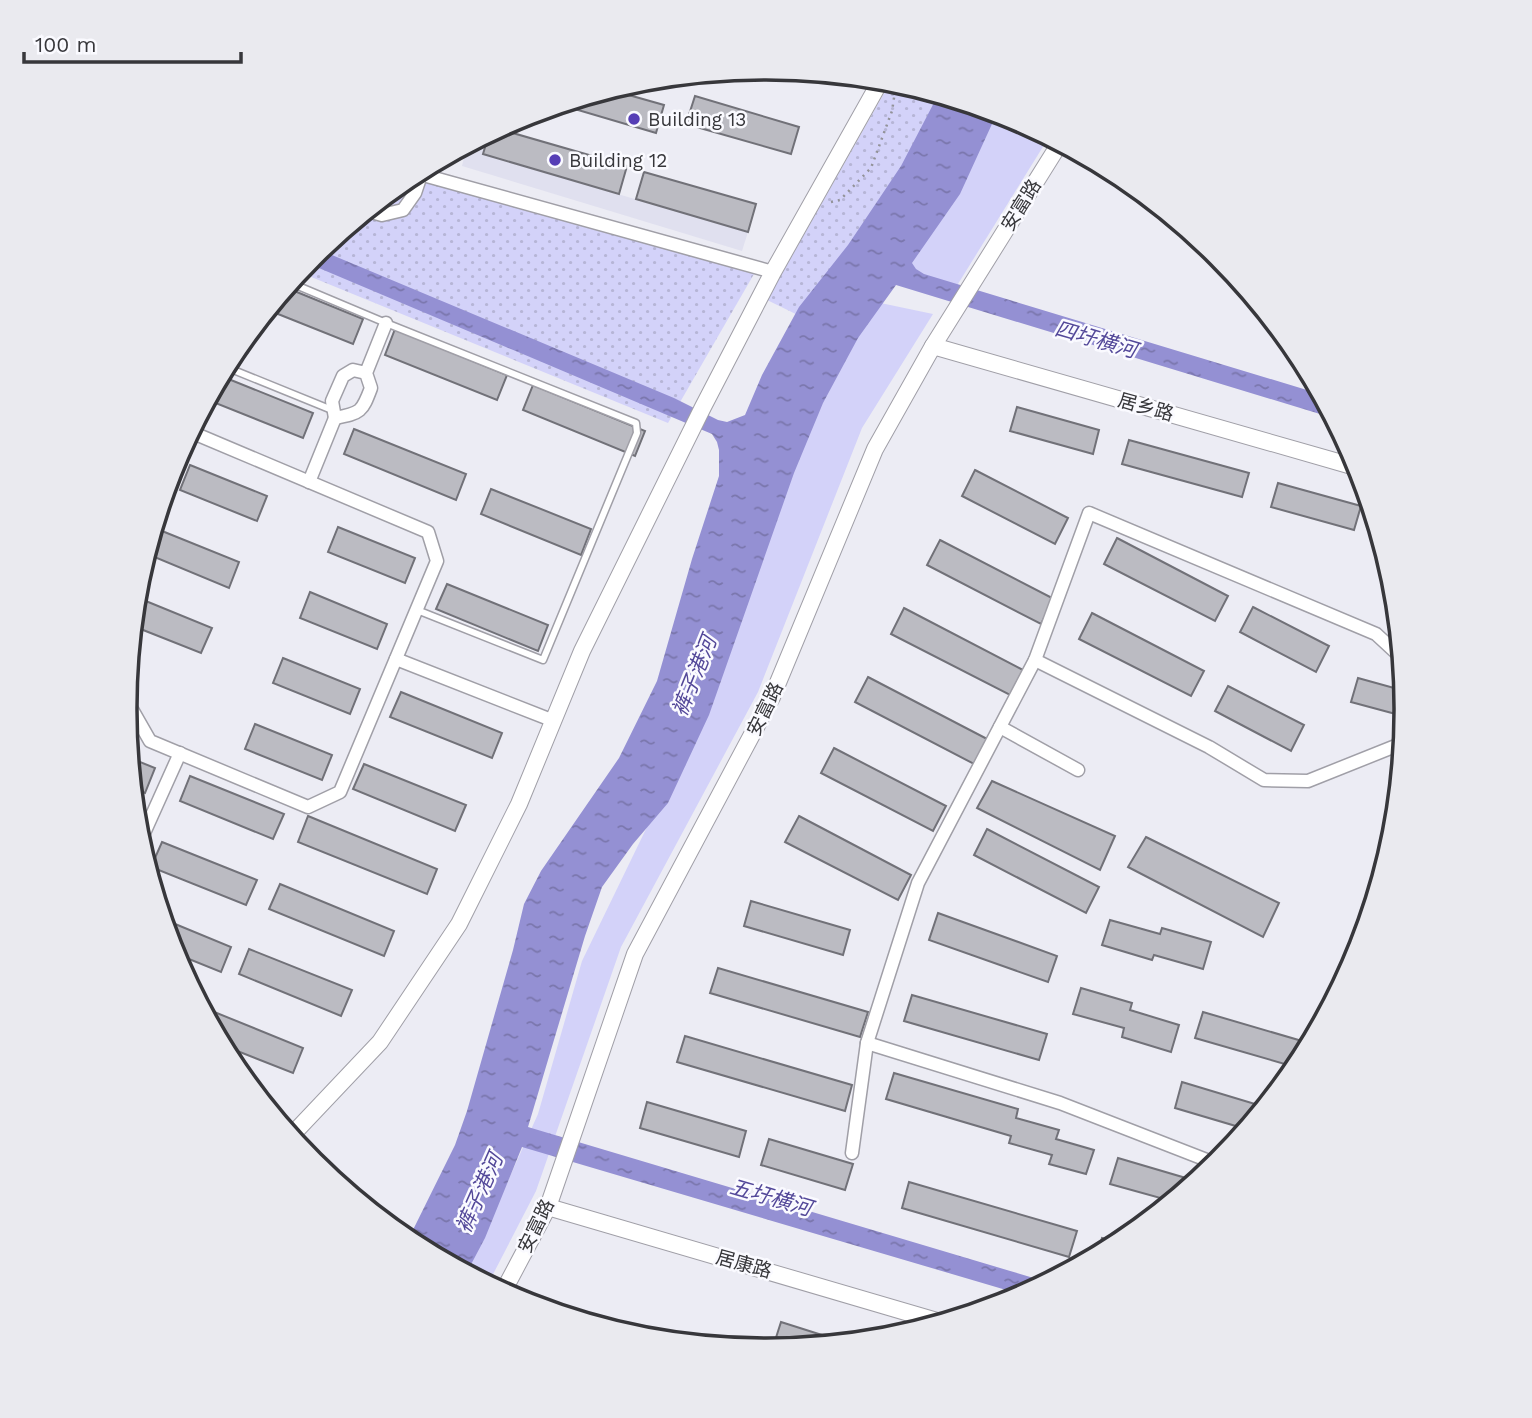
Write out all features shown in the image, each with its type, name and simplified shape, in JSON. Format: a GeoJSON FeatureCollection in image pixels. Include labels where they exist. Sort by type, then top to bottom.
{"type":"FeatureCollection","features":[{"type":"Feature","properties":{"kind":"street"},"geometry":{"type":"LineString","coordinates":[[298,1128],[380,1042],[459,924],[519,804],[582,651],[703,407],[773,272],[875,91]]}},
{"type":"Feature","properties":{"kind":"street","name":"安富路"},"geometry":{"type":"LineString","coordinates":[[508,1282],[548,1207],[635,954],[772,697],[875,449],[933,346],[1054,151]]}},
{"type":"Feature","properties":{"kind":"street"},"geometry":{"type":"LineString","coordinates":[[434,176],[773,272]]}},
{"type":"Feature","properties":{"kind":"street"},"geometry":{"type":"LineString","coordinates":[[378,214],[403,210],[416,186]]}},
{"type":"Feature","properties":{"kind":"street"},"geometry":{"type":"LineString","coordinates":[[334,414],[354,414],[365,406],[371,388],[366,373],[386,323]]}},
{"type":"Feature","properties":{"kind":"street","name":"居乡路"},"geometry":{"type":"LineString","coordinates":[[933,346],[1345,464]]}},
{"type":"Feature","properties":{"kind":"street"},"geometry":{"type":"LineString","coordinates":[[309,482],[334,414],[332,401],[343,376],[353,370],[366,373]]}},
{"type":"Feature","properties":{"kind":"street"},"geometry":{"type":"LineString","coordinates":[[137,719],[150,741],[308,807],[340,792],[437,561],[428,532],[200,436]]}},
{"type":"Feature","properties":{"kind":"street"},"geometry":{"type":"LineString","coordinates":[[852,1153],[867,1044],[918,883],[1035,660],[1089,513],[1376,634],[1391,648]]}},
{"type":"Feature","properties":{"kind":"street"},"geometry":{"type":"LineString","coordinates":[[396,659],[554,721]]}},
{"type":"Feature","properties":{"kind":"street"},"geometry":{"type":"LineString","coordinates":[[1035,660],[1209,747],[1264,780],[1308,780],[1393,747]]}},
{"type":"Feature","properties":{"kind":"street"},"geometry":{"type":"LineString","coordinates":[[1000,727],[1078,770]]}},
{"type":"Feature","properties":{"kind":"street"},"geometry":{"type":"LineString","coordinates":[[148,823],[180,753]]}},
{"type":"Feature","properties":{"kind":"street"},"geometry":{"type":"LineString","coordinates":[[867,1044],[1060,1103],[1204,1159]]}},
{"type":"Feature","properties":{"kind":"street","name":"居康路"},"geometry":{"type":"LineString","coordinates":[[548,1207],[924,1317]]}},
{"type":"Feature","properties":{"kind":"lane"},"geometry":{"type":"LineString","coordinates":[[301,287],[636,423],[637,433],[543,660],[416,610]]}},
{"type":"Feature","properties":{"kind":"lane"},"geometry":{"type":"LineString","coordinates":[[236,371],[334,414]]}},
{"type":"Feature","properties":{"kind":"path"},"geometry":{"type":"LineString","coordinates":[[810,206],[840,200],[871,168],[892,111],[894,94]]}},
{"type":"Feature","properties":{"kind":"shaded area"},"geometry":{"type":"Polygon","coordinates":[[[885,92],[939,105],[808,320],[767,300],[885,92]]]}},
{"type":"Feature","properties":{"kind":"shaded area"},"geometry":{"type":"Polygon","coordinates":[[[980,118],[1044,145],[953,292],[891,272],[980,118]]]}},
{"type":"Feature","properties":{"kind":"shaded area"},"geometry":{"type":"Polygon","coordinates":[[[486,146],[484,155],[748,232],[742,251],[462,166],[464,158],[486,146]]]}},
{"type":"Feature","properties":{"kind":"shaded area"},"geometry":{"type":"Polygon","coordinates":[[[426,180],[754,274],[668,423],[311,277],[383,210],[426,180]]]}},
{"type":"Feature","properties":{"kind":"shaded area"},"geometry":{"type":"Polygon","coordinates":[[[871,301],[933,314],[862,428],[758,692],[621,947],[536,1191],[493,1275],[471,1263],[538,1114],[582,961],[678,763],[783,455],[871,301]]]}},
{"type":"Feature","properties":{"kind":"water"},"geometry":{"type":"Polygon","coordinates":[[[934,103],[993,123],[960,194],[912,263],[916,269],[924,274],[1307,390],[1321,414],[896,285],[858,338],[823,403],[794,473],[709,715],[668,803],[633,844],[602,887],[528,1127],[1033,1278],[1007,1290],[522,1147],[485,1238],[471,1264],[413,1229],[455,1145],[467,1111],[524,904],[541,871],[619,758],[657,681],[719,476],[719,450],[712,434],[319,268],[332,255],[727,422],[745,415],[762,375],[799,307],[848,245],[901,166],[934,103]]]}},
{"type":"Feature","properties":{"kind":"building","name":"Building 13"},"geometry":{"type":"Polygon","coordinates":[[[631,96],[664,105],[656,133],[577,110],[631,96]]]}},
{"type":"Feature","properties":{"kind":"building"},"geometry":{"type":"Polygon","coordinates":[[[695,96],[799,127],[791,154],[686,124],[695,96]]]}},
{"type":"Feature","properties":{"kind":"building","name":"Building 12"},"geometry":{"type":"Polygon","coordinates":[[[514,133],[627,166],[619,194],[483,154],[485,147],[514,133]]]}},
{"type":"Feature","properties":{"kind":"building"},"geometry":{"type":"Polygon","coordinates":[[[644,172],[756,204],[748,232],[636,199],[644,172]]]}},
{"type":"Feature","properties":{"kind":"building"},"geometry":{"type":"Polygon","coordinates":[[[296,292],[363,319],[353,344],[277,314],[296,292]]]}},
{"type":"Feature","properties":{"kind":"building"},"geometry":{"type":"Polygon","coordinates":[[[395,329],[507,375],[497,400],[385,355],[395,329]]]}},
{"type":"Feature","properties":{"kind":"building"},"geometry":{"type":"Polygon","coordinates":[[[231,380],[313,413],[303,438],[217,404],[231,380]]]}},
{"type":"Feature","properties":{"kind":"building"},"geometry":{"type":"Polygon","coordinates":[[[533,385],[645,431],[635,456],[523,410],[533,385]]]}},
{"type":"Feature","properties":{"kind":"building"},"geometry":{"type":"Polygon","coordinates":[[[1017,407],[1099,430],[1093,454],[1010,431],[1017,407]]]}},
{"type":"Feature","properties":{"kind":"building"},"geometry":{"type":"Polygon","coordinates":[[[354,429],[466,474],[456,500],[344,454],[354,429]]]}},
{"type":"Feature","properties":{"kind":"building"},"geometry":{"type":"Polygon","coordinates":[[[1129,440],[1249,473],[1242,497],[1122,464],[1129,440]]]}},
{"type":"Feature","properties":{"kind":"building"},"geometry":{"type":"Polygon","coordinates":[[[190,465],[267,496],[257,521],[180,490],[190,465]]]}},
{"type":"Feature","properties":{"kind":"building"},"geometry":{"type":"Polygon","coordinates":[[[975,470],[1068,518],[1055,544],[962,496],[975,470]]]}},
{"type":"Feature","properties":{"kind":"building"},"geometry":{"type":"Polygon","coordinates":[[[1278,483],[1361,507],[1354,530],[1271,507],[1278,483]]]}},
{"type":"Feature","properties":{"kind":"building"},"geometry":{"type":"Polygon","coordinates":[[[491,489],[591,529],[581,555],[481,514],[491,489]]]}},
{"type":"Feature","properties":{"kind":"building"},"geometry":{"type":"Polygon","coordinates":[[[338,527],[415,558],[405,583],[328,552],[338,527]]]}},
{"type":"Feature","properties":{"kind":"building"},"geometry":{"type":"Polygon","coordinates":[[[163,532],[239,562],[229,588],[156,558],[163,532]]]}},
{"type":"Feature","properties":{"kind":"building"},"geometry":{"type":"Polygon","coordinates":[[[1117,538],[1228,596],[1215,621],[1104,564],[1117,538]]]}},
{"type":"Feature","properties":{"kind":"building"},"geometry":{"type":"Polygon","coordinates":[[[940,540],[1054,599],[1041,624],[927,565],[940,540]]]}},
{"type":"Feature","properties":{"kind":"building"},"geometry":{"type":"Polygon","coordinates":[[[447,584],[548,625],[538,651],[436,609],[447,584]]]}},
{"type":"Feature","properties":{"kind":"building"},"geometry":{"type":"Polygon","coordinates":[[[310,592],[387,624],[377,649],[300,618],[310,592]]]}},
{"type":"Feature","properties":{"kind":"building"},"geometry":{"type":"Polygon","coordinates":[[[147,602],[212,628],[201,653],[143,630],[147,602]]]}},
{"type":"Feature","properties":{"kind":"building"},"geometry":{"type":"Polygon","coordinates":[[[1253,607],[1329,646],[1316,672],[1240,632],[1253,607]]]}},
{"type":"Feature","properties":{"kind":"building"},"geometry":{"type":"Polygon","coordinates":[[[904,608],[1027,672],[1014,697],[891,634],[904,608]]]}},
{"type":"Feature","properties":{"kind":"building"},"geometry":{"type":"Polygon","coordinates":[[[1092,613],[1204,671],[1191,696],[1079,639],[1092,613]]]}},
{"type":"Feature","properties":{"kind":"building"},"geometry":{"type":"Polygon","coordinates":[[[283,658],[360,689],[350,714],[273,683],[283,658]]]}},
{"type":"Feature","properties":{"kind":"building"},"geometry":{"type":"Polygon","coordinates":[[[868,677],[991,741],[978,766],[855,702],[868,677]]]}},
{"type":"Feature","properties":{"kind":"building"},"geometry":{"type":"Polygon","coordinates":[[[1358,678],[1393,688],[1394,714],[1351,702],[1358,678]]]}},
{"type":"Feature","properties":{"kind":"building"},"geometry":{"type":"Polygon","coordinates":[[[1228,686],[1304,725],[1291,751],[1215,711],[1228,686]]]}},
{"type":"Feature","properties":{"kind":"building"},"geometry":{"type":"Polygon","coordinates":[[[401,692],[502,733],[492,758],[390,717],[401,692]]]}},
{"type":"Feature","properties":{"kind":"building"},"geometry":{"type":"Polygon","coordinates":[[[255,724],[332,755],[322,780],[245,749],[255,724]]]}},
{"type":"Feature","properties":{"kind":"building"},"geometry":{"type":"Polygon","coordinates":[[[834,748],[946,806],[933,831],[821,773],[834,748]]]}},
{"type":"Feature","properties":{"kind":"building"},"geometry":{"type":"Polygon","coordinates":[[[140,762],[155,768],[145,793],[143,791],[140,762]]]}},
{"type":"Feature","properties":{"kind":"building"},"geometry":{"type":"Polygon","coordinates":[[[364,764],[466,805],[455,831],[353,789],[364,764]]]}},
{"type":"Feature","properties":{"kind":"building"},"geometry":{"type":"Polygon","coordinates":[[[190,776],[284,814],[273,839],[180,801],[190,776]]]}},
{"type":"Feature","properties":{"kind":"building"},"geometry":{"type":"Polygon","coordinates":[[[992,781],[1115,836],[1100,870],[977,808],[992,781]]]}},
{"type":"Feature","properties":{"kind":"building"},"geometry":{"type":"Polygon","coordinates":[[[308,816],[437,869],[427,894],[298,842],[308,816]]]}},
{"type":"Feature","properties":{"kind":"building"},"geometry":{"type":"Polygon","coordinates":[[[799,816],[911,875],[898,900],[785,842],[799,816]]]}},
{"type":"Feature","properties":{"kind":"building"},"geometry":{"type":"Polygon","coordinates":[[[987,829],[1099,887],[1086,913],[974,855],[987,829]]]}},
{"type":"Feature","properties":{"kind":"building"},"geometry":{"type":"Polygon","coordinates":[[[1146,837],[1279,903],[1263,937],[1128,867],[1146,837]]]}},
{"type":"Feature","properties":{"kind":"building"},"geometry":{"type":"Polygon","coordinates":[[[162,842],[257,880],[246,905],[159,870],[156,857],[162,842]]]}},
{"type":"Feature","properties":{"kind":"building"},"geometry":{"type":"Polygon","coordinates":[[[280,884],[394,931],[384,956],[269,909],[280,884]]]}},
{"type":"Feature","properties":{"kind":"building"},"geometry":{"type":"Polygon","coordinates":[[[751,901],[850,930],[843,955],[744,926],[751,901]]]}},
{"type":"Feature","properties":{"kind":"building"},"geometry":{"type":"Polygon","coordinates":[[[938,913],[1057,956],[1048,982],[929,940],[938,913]]]}},
{"type":"Feature","properties":{"kind":"building"},"geometry":{"type":"Polygon","coordinates":[[[1110,920],[1160,934],[1162,928],[1211,942],[1203,969],[1154,955],[1152,960],[1102,945],[1110,920]]]}},
{"type":"Feature","properties":{"kind":"building"},"geometry":{"type":"Polygon","coordinates":[[[176,924],[231,947],[221,972],[189,959],[176,924]]]}},
{"type":"Feature","properties":{"kind":"building"},"geometry":{"type":"Polygon","coordinates":[[[249,949],[352,990],[341,1016],[239,974],[249,949]]]}},
{"type":"Feature","properties":{"kind":"building"},"geometry":{"type":"Polygon","coordinates":[[[718,968],[868,1012],[860,1037],[710,993],[718,968]]]}},
{"type":"Feature","properties":{"kind":"building"},"geometry":{"type":"Polygon","coordinates":[[[1081,988],[1132,1003],[1130,1010],[1179,1025],[1171,1052],[1122,1037],[1124,1028],[1073,1014],[1081,988]]]}},
{"type":"Feature","properties":{"kind":"building"},"geometry":{"type":"Polygon","coordinates":[[[912,995],[1047,1034],[1039,1060],[904,1021],[912,995]]]}},
{"type":"Feature","properties":{"kind":"building"},"geometry":{"type":"Polygon","coordinates":[[[1203,1012],[1300,1040],[1285,1064],[1195,1038],[1203,1012]]]}},
{"type":"Feature","properties":{"kind":"building"},"geometry":{"type":"Polygon","coordinates":[[[216,1013],[303,1048],[293,1073],[239,1052],[216,1013]]]}},
{"type":"Feature","properties":{"kind":"building"},"geometry":{"type":"Polygon","coordinates":[[[685,1036],[852,1085],[845,1111],[677,1062],[685,1036]]]}},
{"type":"Feature","properties":{"kind":"building"},"geometry":{"type":"Polygon","coordinates":[[[894,1073],[1018,1109],[1016,1118],[1059,1130],[1056,1139],[1094,1150],[1086,1174],[1049,1164],[1052,1155],[1009,1143],[1011,1136],[886,1099],[894,1073]]]}},
{"type":"Feature","properties":{"kind":"building"},"geometry":{"type":"Polygon","coordinates":[[[1182,1082],[1255,1104],[1236,1126],[1175,1108],[1182,1082]]]}},
{"type":"Feature","properties":{"kind":"building"},"geometry":{"type":"Polygon","coordinates":[[[647,1102],[746,1131],[739,1157],[640,1128],[647,1102]]]}},
{"type":"Feature","properties":{"kind":"building"},"geometry":{"type":"Polygon","coordinates":[[[769,1139],[853,1164],[845,1190],[761,1165],[769,1139]]]}},
{"type":"Feature","properties":{"kind":"building"},"geometry":{"type":"Polygon","coordinates":[[[1118,1158],[1185,1178],[1161,1198],[1110,1184],[1118,1158]]]}},
{"type":"Feature","properties":{"kind":"building"},"geometry":{"type":"Polygon","coordinates":[[[909,1182],[1077,1231],[1069,1257],[902,1208],[909,1182]]]}},
{"type":"Feature","properties":{"kind":"building"},"geometry":{"type":"Polygon","coordinates":[[[781,1322],[821,1335],[807,1336],[776,1338],[781,1322]]]}},
{"type":"Feature","properties":{"kind":"place","name":"Building 13"},"geometry":{"type":"Point","coordinates":[634,119]}},
{"type":"Feature","properties":{"kind":"place","name":"Building 12"},"geometry":{"type":"Point","coordinates":[555,160]}},
{"type":"Feature","properties":{"kind":"water label","name":"四圩横河"},"geometry":{"type":"Point","coordinates":[1096,339]}},
{"type":"Feature","properties":{"kind":"water label","name":"裤子港河"},"geometry":{"type":"Point","coordinates":[694,676]}},
{"type":"Feature","properties":{"kind":"water label","name":"裤子港河"},"geometry":{"type":"Point","coordinates":[479,1193]}},
{"type":"Feature","properties":{"kind":"water label","name":"五圩横河"},"geometry":{"type":"Point","coordinates":[771,1197]}}]}
